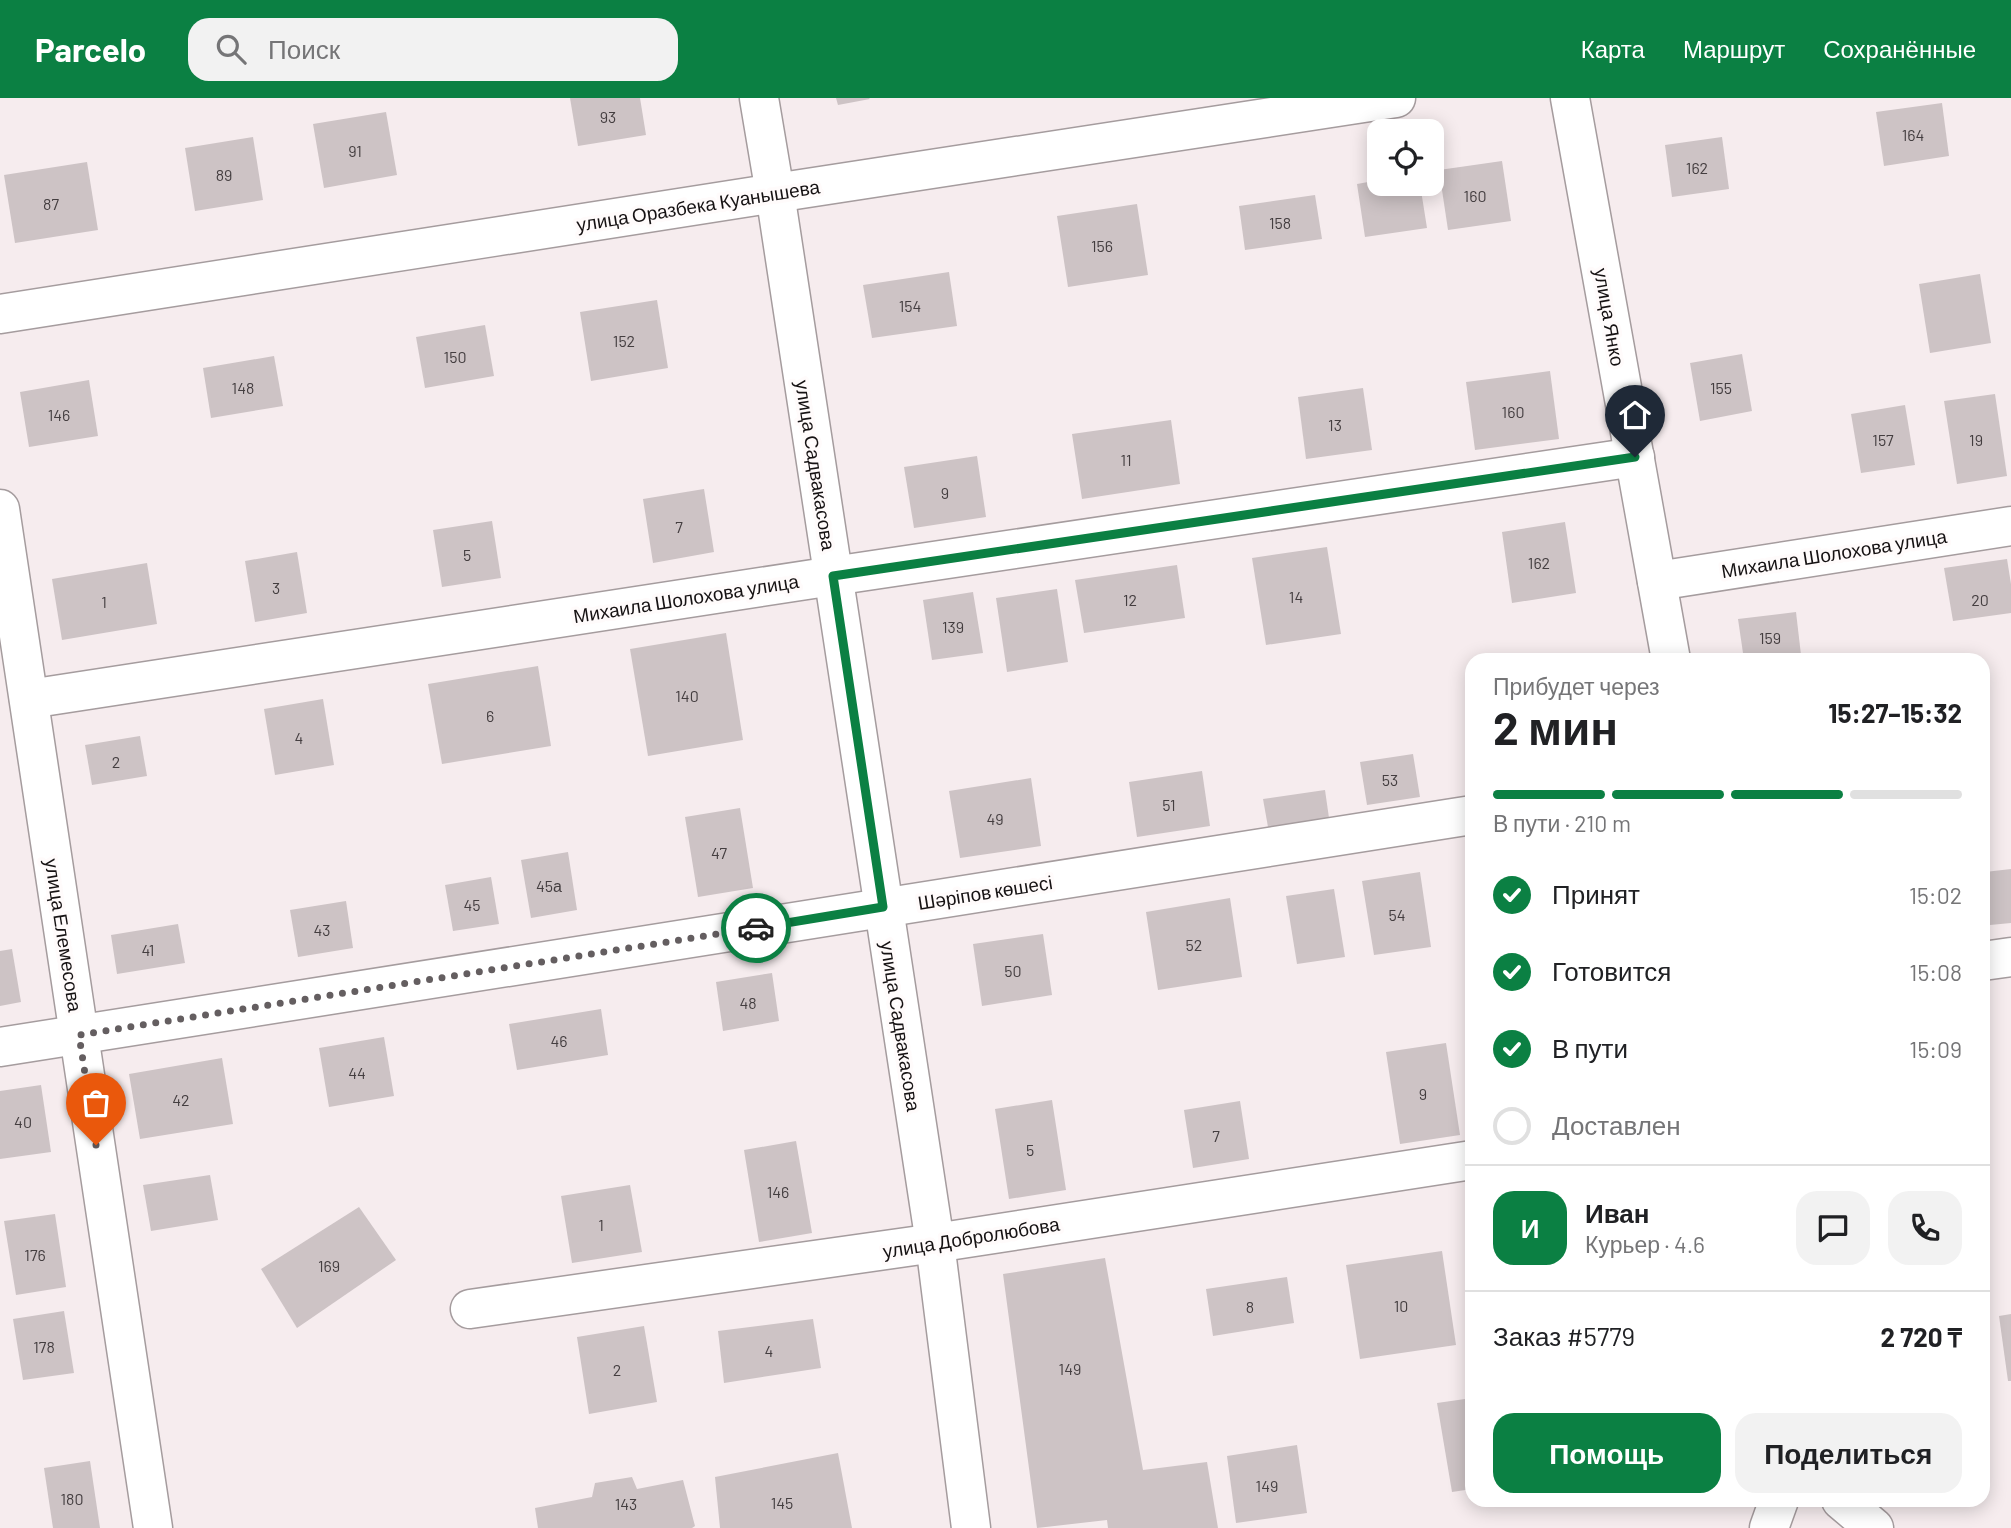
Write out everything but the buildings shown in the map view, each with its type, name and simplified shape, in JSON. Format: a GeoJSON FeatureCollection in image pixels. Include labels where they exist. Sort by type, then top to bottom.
{"type":"FeatureCollection","features":[{"type":"Feature","properties":{"kind":"street","name":"улица Садвакасова"},"geometry":{"type":"LineString","coordinates":[[759,98],[935,1243],[971,1528]]}},
{"type":"Feature","properties":{"kind":"street","name":"улица Оразбека Куанышева"},"geometry":{"type":"LineString","coordinates":[[0,314],[1396,98]]}},
{"type":"Feature","properties":{"kind":"street","name":"улица Янко"},"geometry":{"type":"LineString","coordinates":[[1570,98],[1670,653]]}},
{"type":"Feature","properties":{"kind":"street","name":"Михаила Шолохова улица"},"geometry":{"type":"LineString","coordinates":[[29,699],[1635,457]]}},
{"type":"Feature","properties":{"kind":"street","name":"улица Елемесова"},"geometry":{"type":"LineString","coordinates":[[0,509],[153,1528]]}},
{"type":"Feature","properties":{"kind":"street","name":"Михаила Шолохова улица"},"geometry":{"type":"LineString","coordinates":[[1657,580],[2011,526]]}},
{"type":"Feature","properties":{"kind":"street","name":"Шәріпов көшесі"},"geometry":{"type":"LineString","coordinates":[[0,1047],[1465,817]]}},
{"type":"Feature","properties":{"kind":"street"},"geometry":{"type":"LineString","coordinates":[[1990,960],[2011,957]]}},
{"type":"Feature","properties":{"kind":"street","name":"улица Добролюбова"},"geometry":{"type":"LineString","coordinates":[[470,1309],[935,1243],[1465,1161]]}},
{"type":"Feature","properties":{"kind":"street"},"geometry":{"type":"LineString","coordinates":[[1769,1528],[1776,1507]]}},
{"type":"Feature","properties":{"kind":"street"},"geometry":{"type":"LineString","coordinates":[[1849,1507],[1874,1528]]}},
{"type":"Feature","properties":{"kind":"way so far"},"geometry":{"type":"LineString","coordinates":[[96,1145],[79,1035],[756,928]]}},
{"type":"Feature","properties":{"kind":"route"},"geometry":{"type":"LineString","coordinates":[[756,928],[883,907],[833,576],[1635,457]]}}]}
